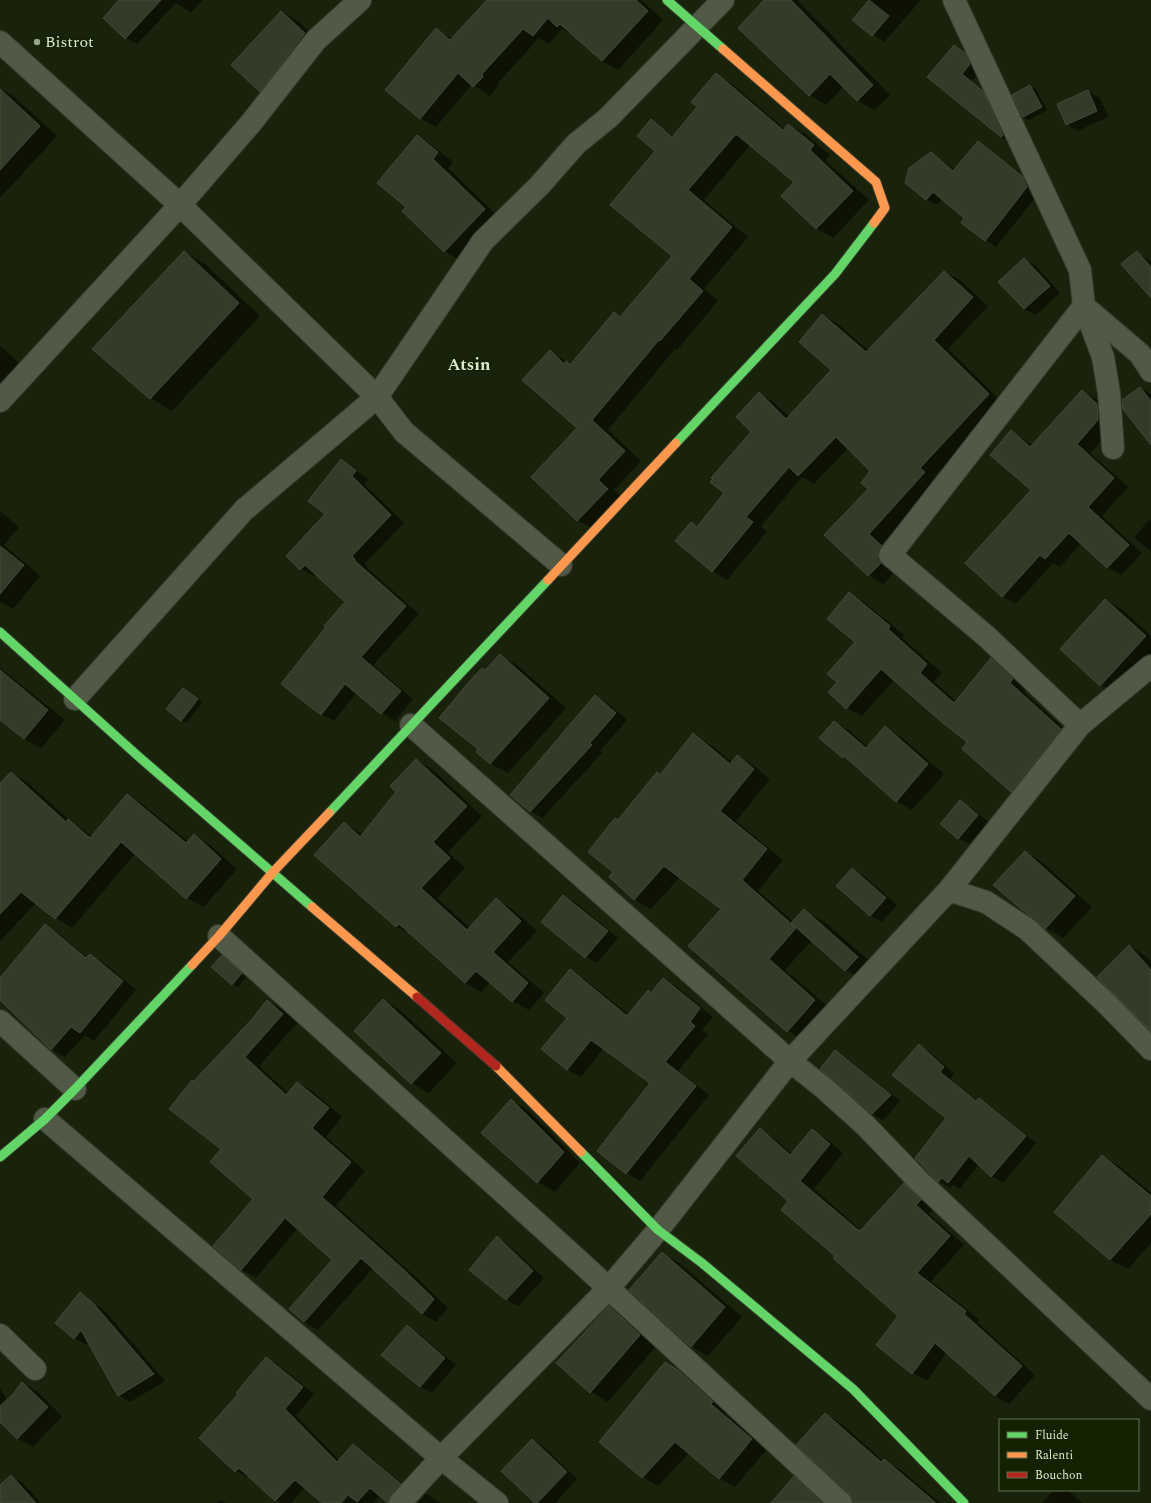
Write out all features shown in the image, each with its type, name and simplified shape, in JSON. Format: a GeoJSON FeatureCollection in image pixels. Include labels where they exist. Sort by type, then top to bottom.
{"type":"FeatureCollection","features":[{"type":"Feature","properties":{"kind":"street"},"geometry":{"type":"LineString","coordinates":[[0,402],[180,205],[251,123],[316,40],[360,0]]}},
{"type":"Feature","properties":{"kind":"street"},"geometry":{"type":"LineString","coordinates":[[0,1157],[45,1119],[75,1089],[219,936],[273,872],[835,274],[885,208],[876,182],[667,0]]}},
{"type":"Feature","properties":{"kind":"street"},"geometry":{"type":"LineString","coordinates":[[75,699],[244,510],[378,397],[483,241],[539,186],[576,144],[608,118],[722,0]]}},
{"type":"Feature","properties":{"kind":"street"},"geometry":{"type":"LineString","coordinates":[[954,0],[1080,270],[1084,306],[1103,357],[1109,393],[1113,448]]}},
{"type":"Feature","properties":{"kind":"street"},"geometry":{"type":"LineString","coordinates":[[0,42],[180,205],[378,397],[404,432],[561,565]]}},
{"type":"Feature","properties":{"kind":"street"},"geometry":{"type":"LineString","coordinates":[[1084,306],[1140,354],[1151,371]]}},
{"type":"Feature","properties":{"kind":"street"},"geometry":{"type":"LineString","coordinates":[[1080,725],[986,636],[890,555],[1084,306]]}},
{"type":"Feature","properties":{"kind":"street"},"geometry":{"type":"LineString","coordinates":[[0,632],[498,1068],[658,1230],[702,1263],[853,1389],[964,1503]]}},
{"type":"Feature","properties":{"kind":"street"},"geometry":{"type":"LineString","coordinates":[[400,1503],[441,1458],[608,1289],[658,1230],[790,1061],[949,890],[1080,725],[1151,666]]}},
{"type":"Feature","properties":{"kind":"street"},"geometry":{"type":"LineString","coordinates":[[411,725],[790,1061],[825,1089],[865,1125],[919,1181],[1151,1399]]}},
{"type":"Feature","properties":{"kind":"street"},"geometry":{"type":"LineString","coordinates":[[949,890],[986,902],[1027,929],[1107,1004],[1151,1049]]}},
{"type":"Feature","properties":{"kind":"street"},"geometry":{"type":"LineString","coordinates":[[219,936],[578,1260],[841,1503]]}},
{"type":"Feature","properties":{"kind":"street"},"geometry":{"type":"LineString","coordinates":[[0,1021],[75,1089]]}},
{"type":"Feature","properties":{"kind":"street"},"geometry":{"type":"LineString","coordinates":[[45,1119],[441,1458],[497,1503]]}},
{"type":"Feature","properties":{"kind":"street"},"geometry":{"type":"LineString","coordinates":[[0,1335],[35,1369]]}},
{"type":"Feature","properties":{"kind":"building"},"geometry":{"type":"Polygon","coordinates":[[[119,0],[161,0],[125,39],[103,18],[119,0]]]}},
{"type":"Feature","properties":{"kind":"building"},"geometry":{"type":"Polygon","coordinates":[[[487,0],[636,0],[648,11],[602,61],[560,24],[557,27],[548,18],[533,36],[523,29],[482,74],[483,77],[473,87],[458,73],[420,119],[385,90],[436,28],[450,40],[487,0]]]}},
{"type":"Feature","properties":{"kind":"building"},"geometry":{"type":"Polygon","coordinates":[[[764,0],[791,0],[873,85],[857,101],[830,74],[809,96],[738,28],[764,0]]]}},
{"type":"Feature","properties":{"kind":"building"},"geometry":{"type":"Polygon","coordinates":[[[869,0],[889,16],[872,36],[852,20],[869,0]]]}},
{"type":"Feature","properties":{"kind":"building"},"geometry":{"type":"Polygon","coordinates":[[[281,11],[305,33],[260,92],[231,65],[281,11]]]}},
{"type":"Feature","properties":{"kind":"building"},"geometry":{"type":"Polygon","coordinates":[[[954,45],[966,54],[970,64],[962,74],[983,91],[1003,135],[1001,137],[927,77],[954,45]]]}},
{"type":"Feature","properties":{"kind":"building"},"geometry":{"type":"Polygon","coordinates":[[[716,73],[783,130],[788,124],[814,145],[810,150],[853,191],[816,229],[781,196],[794,182],[736,134],[688,190],[732,227],[689,279],[703,291],[660,341],[659,340],[592,420],[625,451],[598,480],[608,489],[577,521],[531,477],[577,428],[522,380],[550,350],[564,364],[566,361],[570,365],[614,312],[620,317],[672,256],[610,205],[655,151],[637,136],[651,119],[672,137],[697,107],[691,102],[716,73]]]}},
{"type":"Feature","properties":{"kind":"building"},"geometry":{"type":"Polygon","coordinates":[[[1030,85],[1042,107],[1023,117],[1012,95],[1030,85]]]}},
{"type":"Feature","properties":{"kind":"building"},"geometry":{"type":"Polygon","coordinates":[[[0,89],[40,126],[0,170],[0,89]]]}},
{"type":"Feature","properties":{"kind":"building"},"geometry":{"type":"Polygon","coordinates":[[[1088,90],[1097,111],[1066,125],[1057,104],[1088,90]]]}},
{"type":"Feature","properties":{"kind":"building"},"geometry":{"type":"Polygon","coordinates":[[[417,135],[438,152],[433,159],[485,209],[444,252],[402,211],[406,207],[377,183],[417,135]]]}},
{"type":"Feature","properties":{"kind":"building"},"geometry":{"type":"Polygon","coordinates":[[[978,141],[1022,176],[1027,187],[985,241],[961,223],[964,218],[933,192],[926,200],[905,183],[909,168],[931,152],[953,171],[978,141]]]}},
{"type":"Feature","properties":{"kind":"building"},"geometry":{"type":"Polygon","coordinates":[[[184,251],[239,303],[150,399],[92,349],[184,251]]]}},
{"type":"Feature","properties":{"kind":"building"},"geometry":{"type":"Polygon","coordinates":[[[1137,251],[1151,267],[1151,298],[1121,264],[1137,251]]]}},
{"type":"Feature","properties":{"kind":"building"},"geometry":{"type":"Polygon","coordinates":[[[1024,258],[1050,286],[1024,309],[998,282],[1024,258]]]}},
{"type":"Feature","properties":{"kind":"building"},"geometry":{"type":"Polygon","coordinates":[[[944,271],[973,297],[934,340],[989,394],[920,468],[925,472],[869,534],[882,546],[878,554],[881,563],[868,576],[824,535],[868,489],[861,483],[870,471],[836,437],[798,476],[789,467],[746,517],[753,522],[712,572],[675,541],[691,522],[697,527],[724,493],[710,482],[713,479],[711,478],[751,432],[736,417],[759,392],[786,419],[831,370],[799,342],[822,314],[866,352],[944,271]]]}},
{"type":"Feature","properties":{"kind":"building"},"geometry":{"type":"Polygon","coordinates":[[[1140,387],[1151,401],[1151,445],[1123,409],[1122,400],[1140,387]]]}},
{"type":"Feature","properties":{"kind":"building"},"geometry":{"type":"Polygon","coordinates":[[[1082,390],[1097,404],[1098,420],[1077,444],[1114,478],[1088,507],[1129,545],[1107,568],[1069,533],[1045,559],[1040,555],[1002,597],[965,563],[1031,490],[990,455],[1011,430],[1030,447],[1082,390]]]}},
{"type":"Feature","properties":{"kind":"building"},"geometry":{"type":"Polygon","coordinates":[[[341,459],[356,471],[352,476],[391,515],[352,556],[355,559],[354,560],[406,606],[361,657],[401,691],[381,714],[345,684],[321,715],[281,684],[326,627],[324,626],[345,602],[305,565],[300,570],[286,556],[325,514],[308,501],[341,459]]]}},
{"type":"Feature","properties":{"kind":"building"},"geometry":{"type":"Polygon","coordinates":[[[0,546],[24,565],[0,594],[0,546]]]}},
{"type":"Feature","properties":{"kind":"building"},"geometry":{"type":"Polygon","coordinates":[[[849,592],[890,626],[888,629],[927,664],[920,673],[954,703],[991,658],[1013,679],[1010,683],[1061,729],[1011,792],[962,749],[967,742],[938,719],[881,669],[846,709],[828,692],[837,682],[827,674],[855,642],[827,619],[849,592]]]}},
{"type":"Feature","properties":{"kind":"building"},"geometry":{"type":"Polygon","coordinates":[[[1105,599],[1146,636],[1100,686],[1060,649],[1105,599]]]}},
{"type":"Feature","properties":{"kind":"building"},"geometry":{"type":"Polygon","coordinates":[[[500,654],[549,698],[490,764],[476,752],[478,749],[439,718],[482,668],[485,670],[500,654]]]}},
{"type":"Feature","properties":{"kind":"building"},"geometry":{"type":"Polygon","coordinates":[[[0,670],[48,710],[24,739],[0,720],[0,670]]]}},
{"type":"Feature","properties":{"kind":"building"},"geometry":{"type":"Polygon","coordinates":[[[183,688],[198,699],[181,721],[166,709],[183,688]]]}},
{"type":"Feature","properties":{"kind":"building"},"geometry":{"type":"Polygon","coordinates":[[[595,695],[616,713],[590,743],[592,745],[530,812],[510,795],[595,695]]]}},
{"type":"Feature","properties":{"kind":"building"},"geometry":{"type":"Polygon","coordinates":[[[834,721],[866,748],[885,726],[928,764],[896,802],[844,756],[843,758],[819,738],[834,721]]]}},
{"type":"Feature","properties":{"kind":"building"},"geometry":{"type":"Polygon","coordinates":[[[693,733],[730,764],[737,755],[754,769],[720,811],[767,849],[742,880],[796,928],[769,959],[815,1000],[787,1032],[688,946],[721,909],[664,866],[634,900],[609,877],[613,872],[588,852],[615,818],[618,820],[657,772],[660,775],[693,733]]]}},
{"type":"Feature","properties":{"kind":"building"},"geometry":{"type":"Polygon","coordinates":[[[416,759],[467,806],[433,842],[450,858],[421,888],[467,930],[496,898],[521,921],[493,952],[528,983],[512,1002],[476,971],[465,983],[399,924],[396,927],[314,855],[344,822],[360,837],[396,792],[390,786],[416,759]]]}},
{"type":"Feature","properties":{"kind":"building"},"geometry":{"type":"Polygon","coordinates":[[[11,772],[66,822],[68,819],[90,838],[127,794],[186,843],[194,834],[221,859],[186,899],[121,842],[55,919],[21,892],[0,914],[0,783],[11,772]]]}},
{"type":"Feature","properties":{"kind":"building"},"geometry":{"type":"Polygon","coordinates":[[[960,800],[978,815],[958,839],[940,824],[960,800]]]}},
{"type":"Feature","properties":{"kind":"building"},"geometry":{"type":"Polygon","coordinates":[[[1025,851],[1075,896],[1045,929],[993,885],[1025,851]]]}},
{"type":"Feature","properties":{"kind":"building"},"geometry":{"type":"Polygon","coordinates":[[[852,868],[886,898],[870,916],[836,886],[852,868]]]}},
{"type":"Feature","properties":{"kind":"building"},"geometry":{"type":"Polygon","coordinates":[[[563,895],[608,931],[585,958],[541,922],[563,895]]]}},
{"type":"Feature","properties":{"kind":"building"},"geometry":{"type":"Polygon","coordinates":[[[804,909],[858,957],[845,971],[791,923],[804,909]]]}},
{"type":"Feature","properties":{"kind":"building"},"geometry":{"type":"Polygon","coordinates":[[[45,924],[86,958],[90,954],[123,981],[80,1033],[71,1027],[51,1050],[0,1000],[0,978],[45,924]]]}},
{"type":"Feature","properties":{"kind":"building"},"geometry":{"type":"Polygon","coordinates":[[[1129,945],[1151,970],[1151,1031],[1097,977],[1129,945]]]}},
{"type":"Feature","properties":{"kind":"building"},"geometry":{"type":"Polygon","coordinates":[[[222,955],[242,973],[232,985],[211,967],[222,955]]]}},
{"type":"Feature","properties":{"kind":"building"},"geometry":{"type":"Polygon","coordinates":[[[570,969],[627,1016],[648,990],[651,993],[663,978],[700,1008],[690,1022],[695,1026],[665,1062],[696,1086],[626,1174],[597,1151],[650,1083],[591,1040],[567,1070],[541,1049],[567,1018],[545,1000],[570,969]]]}},
{"type":"Feature","properties":{"kind":"building"},"geometry":{"type":"Polygon","coordinates":[[[383,999],[441,1053],[411,1084],[354,1031],[383,999]]]}},
{"type":"Feature","properties":{"kind":"building"},"geometry":{"type":"Polygon","coordinates":[[[267,1000],[283,1014],[245,1057],[286,1095],[297,1082],[329,1108],[312,1128],[351,1162],[322,1197],[402,1268],[434,1299],[422,1314],[361,1258],[304,1322],[289,1309],[332,1260],[285,1218],[241,1270],[213,1246],[253,1199],[210,1162],[221,1149],[169,1109],[192,1080],[194,1081],[253,1018],[267,1000]]]}},
{"type":"Feature","properties":{"kind":"building"},"geometry":{"type":"Polygon","coordinates":[[[919,1044],[944,1067],[940,1072],[976,1101],[979,1098],[1026,1136],[991,1177],[969,1156],[948,1183],[942,1178],[938,1182],[915,1158],[946,1118],[892,1075],[919,1044]]]}},
{"type":"Feature","properties":{"kind":"building"},"geometry":{"type":"Polygon","coordinates":[[[835,1050],[891,1095],[872,1114],[820,1069],[835,1050]]]}},
{"type":"Feature","properties":{"kind":"building"},"geometry":{"type":"Polygon","coordinates":[[[511,1099],[564,1152],[537,1183],[481,1133],[511,1099]]]}},
{"type":"Feature","properties":{"kind":"building"},"geometry":{"type":"Polygon","coordinates":[[[760,1128],[790,1155],[812,1129],[830,1144],[800,1181],[858,1230],[861,1230],[904,1183],[921,1200],[916,1205],[950,1236],[917,1273],[966,1311],[964,1314],[1022,1366],[995,1396],[935,1343],[912,1374],[876,1345],[898,1316],[833,1258],[835,1256],[781,1210],[788,1201],[736,1156],[760,1128]]]}},
{"type":"Feature","properties":{"kind":"building"},"geometry":{"type":"Polygon","coordinates":[[[1102,1155],[1151,1196],[1151,1214],[1110,1260],[1054,1212],[1102,1155]]]}},
{"type":"Feature","properties":{"kind":"building"},"geometry":{"type":"Polygon","coordinates":[[[497,1236],[533,1271],[506,1300],[469,1270],[497,1236]]]}},
{"type":"Feature","properties":{"kind":"building"},"geometry":{"type":"Polygon","coordinates":[[[662,1252],[725,1307],[691,1347],[629,1290],[662,1252]]]}},
{"type":"Feature","properties":{"kind":"building"},"geometry":{"type":"Polygon","coordinates":[[[80,1292],[93,1303],[154,1374],[118,1396],[81,1330],[74,1339],[55,1323],[80,1292]]]}},
{"type":"Feature","properties":{"kind":"building"},"geometry":{"type":"Polygon","coordinates":[[[609,1306],[640,1335],[590,1393],[556,1363],[609,1306]]]}},
{"type":"Feature","properties":{"kind":"building"},"geometry":{"type":"Polygon","coordinates":[[[407,1325],[445,1358],[420,1387],[381,1355],[407,1325]]]}},
{"type":"Feature","properties":{"kind":"building"},"geometry":{"type":"Polygon","coordinates":[[[266,1357],[303,1387],[285,1409],[337,1462],[353,1444],[401,1484],[391,1495],[388,1503],[370,1488],[357,1502],[348,1495],[341,1503],[322,1503],[295,1480],[275,1501],[239,1468],[235,1472],[199,1438],[238,1394],[236,1393],[266,1357]]]}},
{"type":"Feature","properties":{"kind":"building"},"geometry":{"type":"Polygon","coordinates":[[[665,1362],[679,1371],[713,1402],[711,1404],[752,1439],[719,1479],[675,1442],[642,1478],[599,1442],[665,1362]]]}},
{"type":"Feature","properties":{"kind":"building"},"geometry":{"type":"Polygon","coordinates":[[[22,1382],[48,1407],[17,1439],[0,1422],[0,1406],[13,1394],[22,1382]]]}},
{"type":"Feature","properties":{"kind":"building"},"geometry":{"type":"Polygon","coordinates":[[[825,1413],[881,1462],[884,1459],[936,1503],[853,1503],[849,1494],[796,1445],[825,1413]]]}},
{"type":"Feature","properties":{"kind":"building"},"geometry":{"type":"Polygon","coordinates":[[[532,1439],[567,1472],[537,1503],[535,1503],[501,1471],[532,1439]]]}},
{"type":"Feature","properties":{"kind":"building"},"geometry":{"type":"Polygon","coordinates":[[[11,1475],[36,1503],[0,1503],[0,1485],[11,1475]]]}},
{"type":"Feature","properties":{"kind":"building"},"geometry":{"type":"Polygon","coordinates":[[[794,1476],[823,1503],[771,1503],[794,1476]]]}},
{"type":"Feature","properties":{"kind":"traffic: fast"},"geometry":{"type":"LineString","coordinates":[[667,0],[723,49]]}},
{"type":"Feature","properties":{"kind":"traffic: fast"},"geometry":{"type":"LineString","coordinates":[[676,443],[835,274],[874,223]]}},
{"type":"Feature","properties":{"kind":"traffic: fast"},"geometry":{"type":"LineString","coordinates":[[329,813],[548,580]]}},
{"type":"Feature","properties":{"kind":"traffic: fast"},"geometry":{"type":"LineString","coordinates":[[0,632],[138,756],[312,907]]}},
{"type":"Feature","properties":{"kind":"traffic: fast"},"geometry":{"type":"LineString","coordinates":[[0,1157],[45,1119],[192,965]]}},
{"type":"Feature","properties":{"kind":"traffic: fast"},"geometry":{"type":"LineString","coordinates":[[581,1152],[658,1230],[702,1263],[853,1389],[964,1503]]}},
{"type":"Feature","properties":{"kind":"traffic: slow"},"geometry":{"type":"LineString","coordinates":[[723,49],[876,182],[885,208],[874,223]]}},
{"type":"Feature","properties":{"kind":"traffic: slow"},"geometry":{"type":"LineString","coordinates":[[548,580],[676,443]]}},
{"type":"Feature","properties":{"kind":"traffic: slow"},"geometry":{"type":"LineString","coordinates":[[192,965],[219,936],[273,872],[329,813]]}},
{"type":"Feature","properties":{"kind":"traffic: slow"},"geometry":{"type":"LineString","coordinates":[[312,907],[417,997]]}},
{"type":"Feature","properties":{"kind":"traffic: slow"},"geometry":{"type":"LineString","coordinates":[[496,1066],[581,1152]]}},
{"type":"Feature","properties":{"kind":"traffic: jam"},"geometry":{"type":"LineString","coordinates":[[417,997],[496,1066]]}},
{"type":"Feature","properties":{"kind":"place","name":"Bistrot"},"geometry":{"type":"Point","coordinates":[37,42]}},
{"type":"Feature","properties":{"kind":"district","name":"Atsin"},"geometry":{"type":"Point","coordinates":[469,365]}}]}
